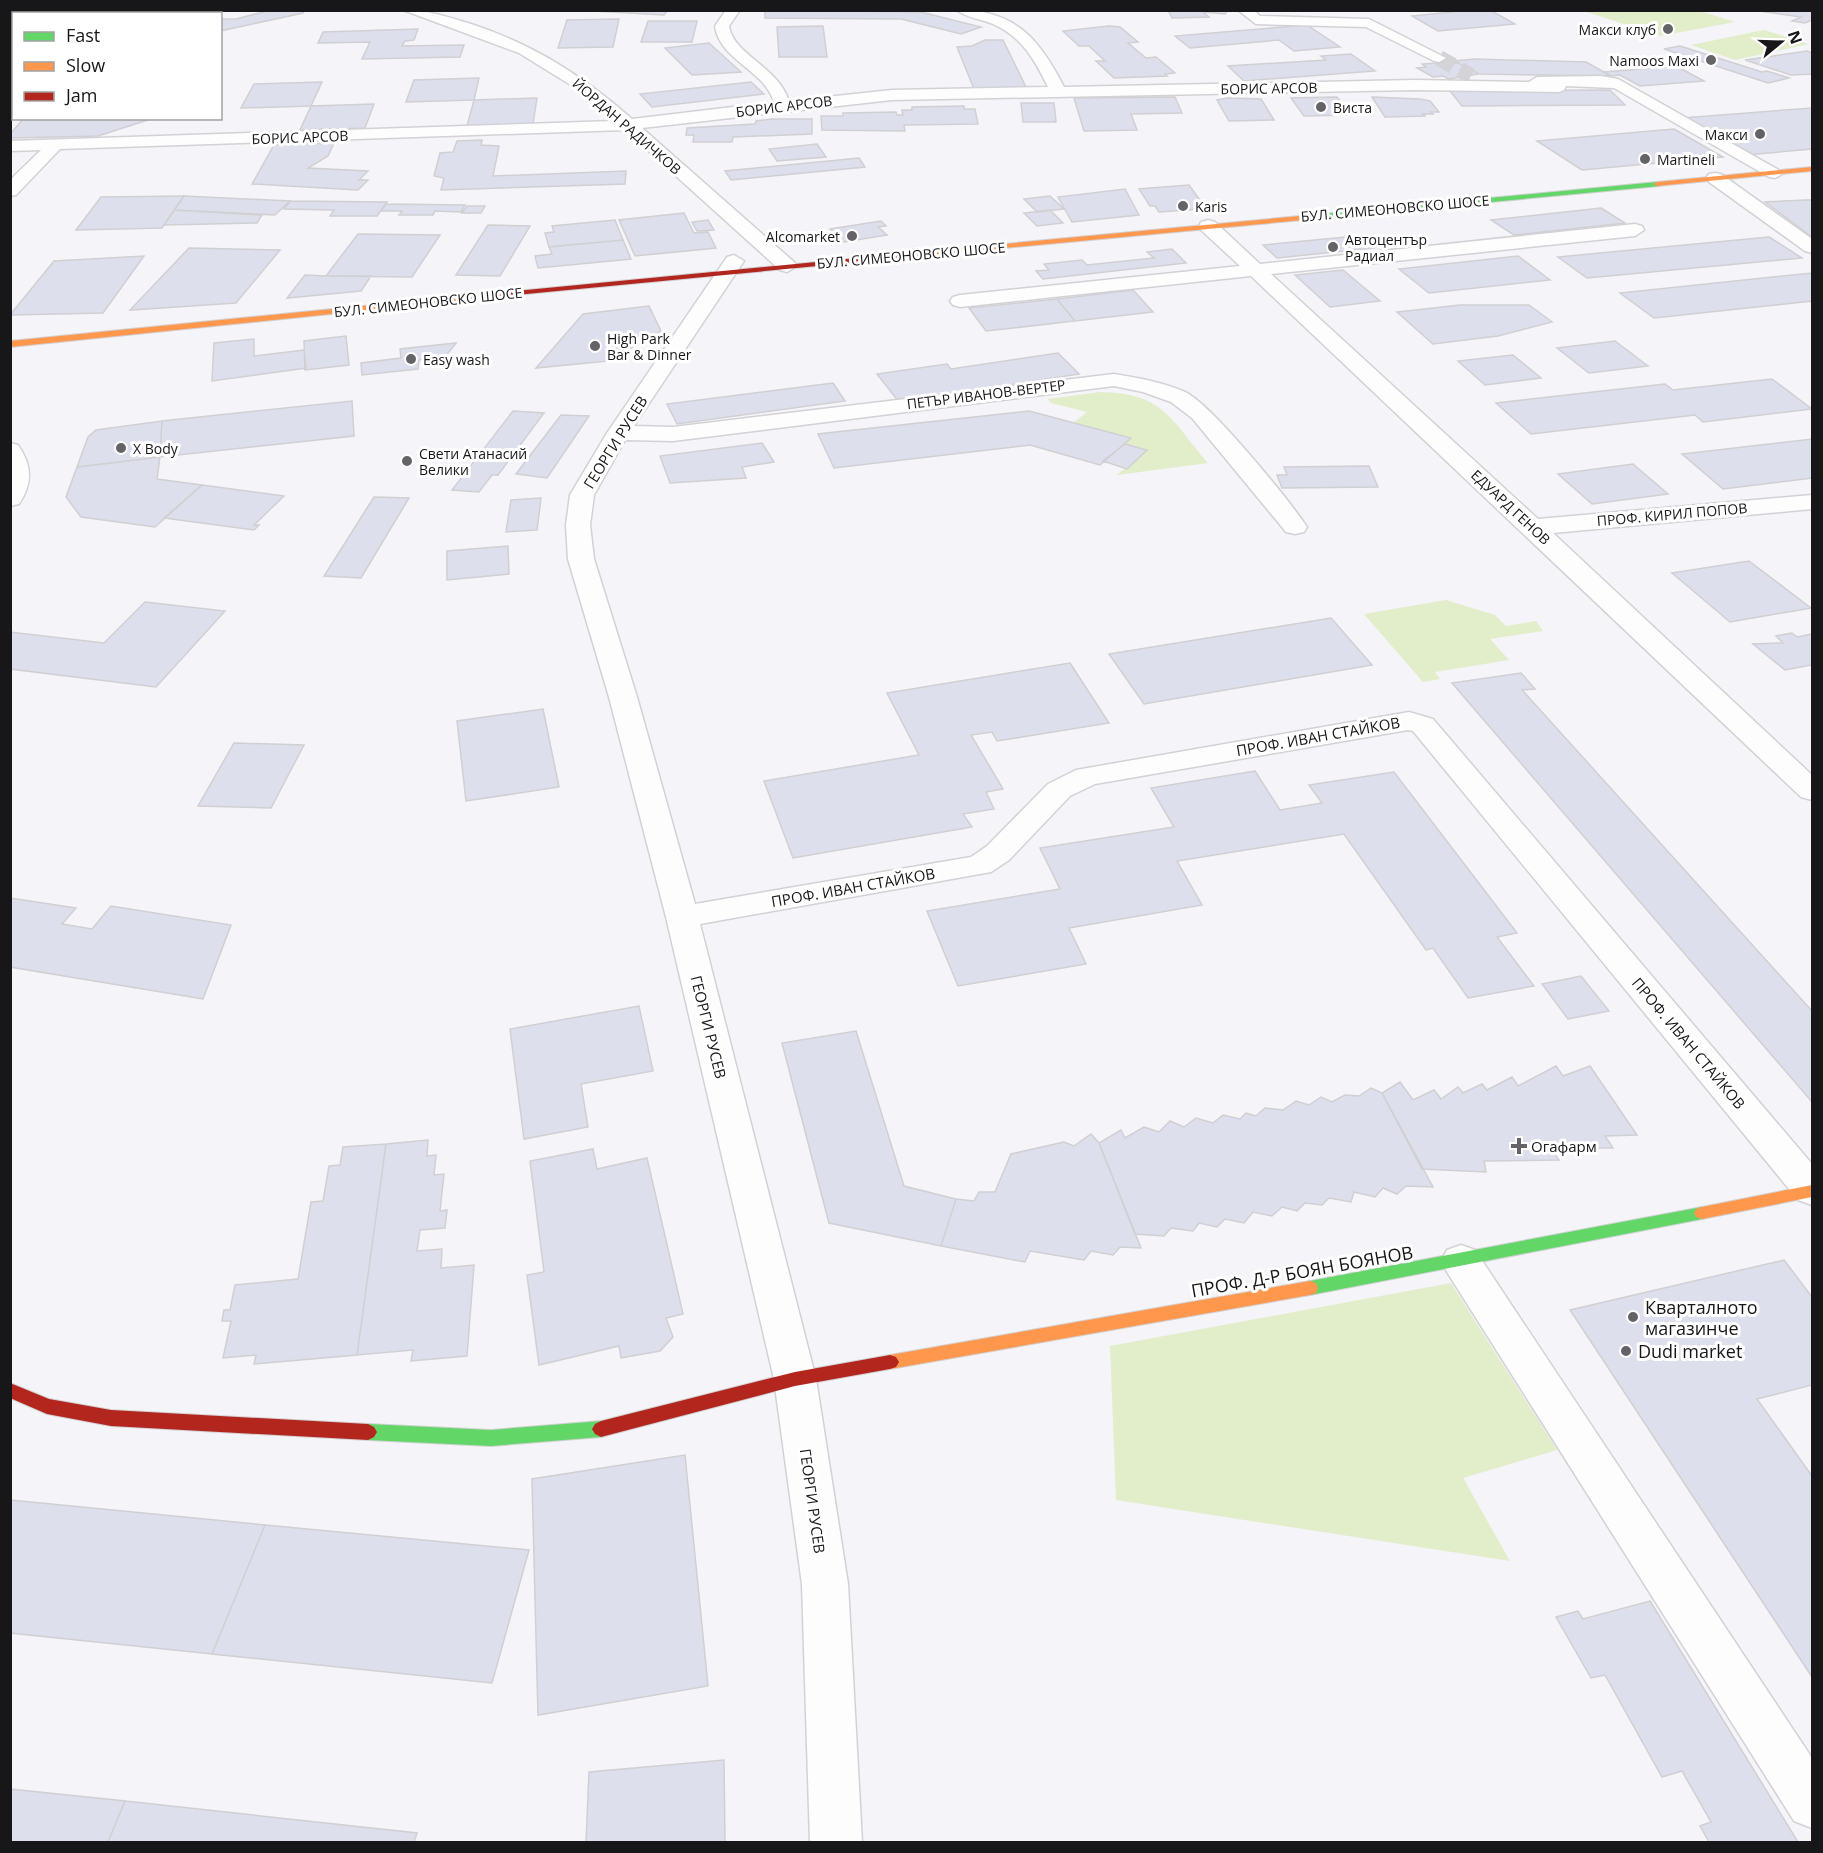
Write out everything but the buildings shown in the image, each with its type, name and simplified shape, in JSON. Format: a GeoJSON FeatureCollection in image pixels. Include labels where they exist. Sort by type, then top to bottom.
{"type":"FeatureCollection","features":[{"type":"Feature","properties":{"kind":"main road","name":"БУЛ. СИМЕОНОВСКО ШОСЕ"},"geometry":{"type":"LineString","coordinates":[[782,261],[1208,226],[1715,178],[1812,161]]}},
{"type":"Feature","properties":{"kind":"main road","name":"БУЛ. СИМЕОНОВСКО ШОСЕ"},"geometry":{"type":"LineString","coordinates":[[10,332],[1769,169],[1812,169]]}},
{"type":"Feature","properties":{"kind":"main road","name":"БУЛ. СИМЕОНОВСКО ШОСЕ"},"geometry":{"type":"LineString","coordinates":[[10,344],[731,266]]}},
{"type":"Feature","properties":{"kind":"main road","name":"ПРОФ. Д-Р БОЯН БОЯНОВ"},"geometry":{"type":"LineString","coordinates":[[10,1390],[47,1406],[111,1418],[210,1425],[491,1438],[601,1429],[795,1379],[1461,1261],[1812,1191]]}},
{"type":"Feature","properties":{"kind":"street","name":"ЙОРДАН РАДИЧКОВ"},"geometry":{"type":"LineString","coordinates":[[410,10],[537,56],[570,76],[782,261]]}},
{"type":"Feature","properties":{"kind":"street"},"geometry":{"type":"LineString","coordinates":[[441,20],[457,10]]}},
{"type":"Feature","properties":{"kind":"street"},"geometry":{"type":"LineString","coordinates":[[733,10],[722,26],[726,41],[771,79],[778,89],[783,106]]}},
{"type":"Feature","properties":{"kind":"street"},"geometry":{"type":"LineString","coordinates":[[964,10],[1014,28],[1040,53],[1056,87]]}},
{"type":"Feature","properties":{"kind":"street"},"geometry":{"type":"LineString","coordinates":[[1250,15],[1359,21],[1377,26],[1439,58]]}},
{"type":"Feature","properties":{"kind":"street"},"geometry":{"type":"LineString","coordinates":[[1471,76],[1488,81],[1519,83],[1601,81],[1618,84],[1769,169]]}},
{"type":"Feature","properties":{"kind":"street","name":"БОРИС АРСОВ"},"geometry":{"type":"LineString","coordinates":[[10,146],[627,125],[850,98],[935,94],[1415,85],[1558,87]]}},
{"type":"Feature","properties":{"kind":"street"},"geometry":{"type":"LineString","coordinates":[[10,191],[56,144]]}},
{"type":"Feature","properties":{"kind":"street"},"geometry":{"type":"LineString","coordinates":[[1715,178],[1812,247]]}},
{"type":"Feature","properties":{"kind":"street","name":"ЕДУАРД ГЕНОВ"},"geometry":{"type":"LineString","coordinates":[[1208,226],[1533,527],[1812,791]]}},
{"type":"Feature","properties":{"kind":"street"},"geometry":{"type":"LineString","coordinates":[[960,301],[1635,230]]}},
{"type":"Feature","properties":{"kind":"street","name":"ГЕОРГИ РУСЕВ"},"geometry":{"type":"LineString","coordinates":[[731,266],[618,434],[582,495],[578,525],[581,560],[623,697],[681,917],[795,1379],[825,1584],[837,1842]]}},
{"type":"Feature","properties":{"kind":"street","name":"ПЕТЪР ИВАНОВ-ВЕРТЕР"},"geometry":{"type":"LineString","coordinates":[[618,434],[673,434],[1081,382],[1114,380],[1148,386],[1179,397],[1200,413],[1295,526]]}},
{"type":"Feature","properties":{"kind":"street"},"geometry":{"type":"LineString","coordinates":[[10,450],[19,462],[17,485],[10,499]]}},
{"type":"Feature","properties":{"kind":"street","name":"ПРОФ. КИРИЛ ПОПОВ"},"geometry":{"type":"LineString","coordinates":[[1533,527],[1812,502]]}},
{"type":"Feature","properties":{"kind":"street","name":"ПРОФ. ИВАН СТАЙКОВ"},"geometry":{"type":"LineString","coordinates":[[681,917],[980,865],[998,853],[1059,790],[1087,776],[1409,721],[1423,725],[1812,1191]]}},
{"type":"Feature","properties":{"kind":"street"},"geometry":{"type":"LineString","coordinates":[[1461,1261],[1812,1803]]}},
{"type":"Feature","properties":{"kind":"green space","name":"Макси клуб"},"geometry":{"type":"Polygon","coordinates":[[[1584,11],[1700,11],[1735,22],[1660,36],[1584,11]]]}},
{"type":"Feature","properties":{"kind":"green space"},"geometry":{"type":"Polygon","coordinates":[[[1764,30],[1809,44],[1735,60],[1691,45],[1764,30]]]}},
{"type":"Feature","properties":{"kind":"green space"},"geometry":{"type":"Polygon","coordinates":[[[1100,392],[1139,397],[1152,403],[1174,421],[1208,463],[1117,475],[1147,450],[1125,444],[1130,438],[1073,423],[1087,412],[1051,403],[1048,399],[1100,392]]]}},
{"type":"Feature","properties":{"kind":"green space"},"geometry":{"type":"Polygon","coordinates":[[[1446,600],[1495,615],[1506,626],[1536,621],[1543,631],[1490,639],[1509,660],[1435,672],[1440,679],[1423,682],[1364,614],[1446,600]]]}},
{"type":"Feature","properties":{"kind":"green space"},"geometry":{"type":"Polygon","coordinates":[[[1451,1283],[1557,1450],[1463,1478],[1510,1561],[1116,1500],[1110,1346],[1451,1283]]]}},
{"type":"Feature","properties":{"kind":"tunnel"},"geometry":{"type":"LineString","coordinates":[[1439,58],[1471,76]]}},
{"type":"Feature","properties":{"kind":"traffic: fast"},"geometry":{"type":"LineString","coordinates":[[1300,218],[1657,184]]}},
{"type":"Feature","properties":{"kind":"traffic: fast"},"geometry":{"type":"LineString","coordinates":[[1310,1288],[1702,1213]]}},
{"type":"Feature","properties":{"kind":"traffic: fast"},"geometry":{"type":"LineString","coordinates":[[368,1432],[491,1438],[601,1429]]}},
{"type":"Feature","properties":{"kind":"traffic: slow"},"geometry":{"type":"LineString","coordinates":[[1657,184],[1812,169]]}},
{"type":"Feature","properties":{"kind":"traffic: slow"},"geometry":{"type":"LineString","coordinates":[[909,255],[1300,218]]}},
{"type":"Feature","properties":{"kind":"traffic: slow"},"geometry":{"type":"LineString","coordinates":[[10,344],[484,296]]}},
{"type":"Feature","properties":{"kind":"traffic: slow"},"geometry":{"type":"LineString","coordinates":[[1702,1213],[1812,1191]]}},
{"type":"Feature","properties":{"kind":"traffic: slow"},"geometry":{"type":"LineString","coordinates":[[890,1362],[1310,1288]]}},
{"type":"Feature","properties":{"kind":"traffic: jam"},"geometry":{"type":"LineString","coordinates":[[484,296],[909,255]]}},
{"type":"Feature","properties":{"kind":"traffic: jam"},"geometry":{"type":"LineString","coordinates":[[601,1429],[795,1379],[890,1362]]}},
{"type":"Feature","properties":{"kind":"traffic: jam"},"geometry":{"type":"LineString","coordinates":[[10,1390],[47,1406],[111,1418],[368,1432]]}},
{"type":"Feature","properties":{"kind":"place","name":"Макси клуб"},"geometry":{"type":"Point","coordinates":[1668,29]}},
{"type":"Feature","properties":{"kind":"place","name":"Namoos Maxi"},"geometry":{"type":"Point","coordinates":[1711,60]}},
{"type":"Feature","properties":{"kind":"place","name":"Виста"},"geometry":{"type":"Point","coordinates":[1321,107]}},
{"type":"Feature","properties":{"kind":"place","name":"Макси"},"geometry":{"type":"Point","coordinates":[1760,134]}},
{"type":"Feature","properties":{"kind":"place","name":"Martineli"},"geometry":{"type":"Point","coordinates":[1645,159]}},
{"type":"Feature","properties":{"kind":"place","name":"Karis"},"geometry":{"type":"Point","coordinates":[1183,206]}},
{"type":"Feature","properties":{"kind":"place","name":"Alcomarket"},"geometry":{"type":"Point","coordinates":[852,236]}},
{"type":"Feature","properties":{"kind":"place","name":"Автоцентър Радиал"},"geometry":{"type":"Point","coordinates":[1333,247]}},
{"type":"Feature","properties":{"kind":"place","name":"High Park Bar & Dinner"},"geometry":{"type":"Point","coordinates":[595,346]}},
{"type":"Feature","properties":{"kind":"place","name":"Easy wash"},"geometry":{"type":"Point","coordinates":[411,359]}},
{"type":"Feature","properties":{"kind":"place","name":"X Body"},"geometry":{"type":"Point","coordinates":[121,448]}},
{"type":"Feature","properties":{"kind":"place","name":"Свети Атанасий Велики"},"geometry":{"type":"Point","coordinates":[407,461]}},
{"type":"Feature","properties":{"kind":"place","name":"Огафарм"},"geometry":{"type":"Point","coordinates":[1519,1146]}},
{"type":"Feature","properties":{"kind":"place","name":"Кварталното магазинче"},"geometry":{"type":"Point","coordinates":[1633,1317]}},
{"type":"Feature","properties":{"kind":"place","name":"Dudi market"},"geometry":{"type":"Point","coordinates":[1626,1351]}}]}
